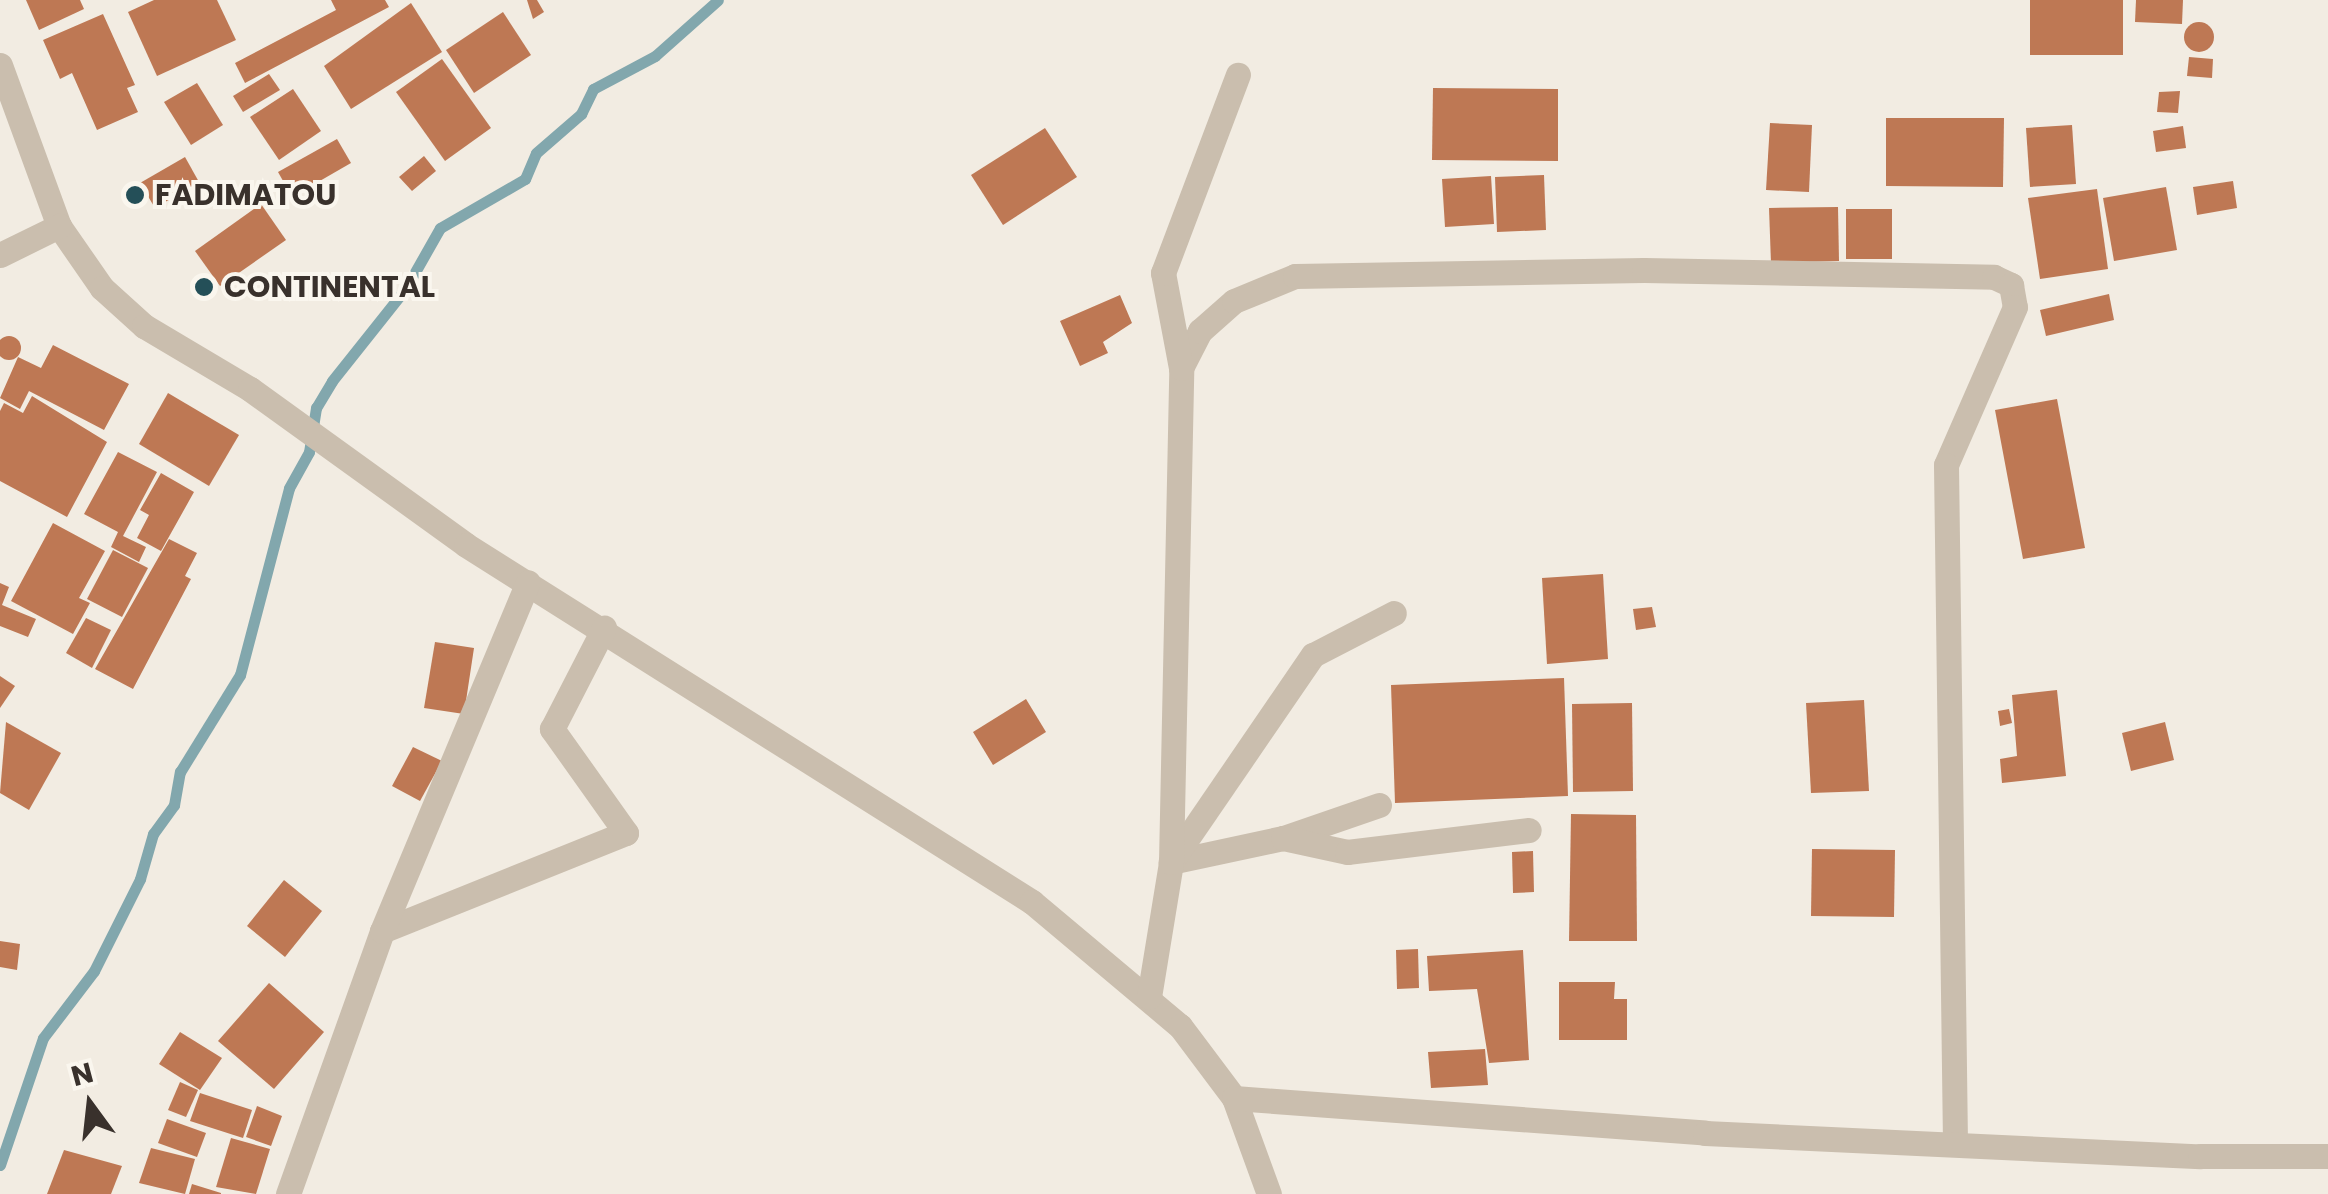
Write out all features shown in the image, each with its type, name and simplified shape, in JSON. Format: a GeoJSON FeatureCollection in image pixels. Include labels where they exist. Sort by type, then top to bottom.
{"type":"FeatureCollection","features":[{"type":"Feature","properties":{"kind":"street"},"geometry":{"type":"LineString","coordinates":[[0,65],[59,226],[102,288],[144,326],[250,389],[528,582],[604,628],[816,770],[1032,902],[1148,996],[1234,1098],[1269,1194]]}},
{"type":"Feature","properties":{"kind":"street"},"geometry":{"type":"LineString","coordinates":[[1148,996],[1171,862],[1181,368],[1163,272],[1238,74]]}},
{"type":"Feature","properties":{"kind":"street"},"geometry":{"type":"LineString","coordinates":[[0,255],[59,226]]}},
{"type":"Feature","properties":{"kind":"street"},"geometry":{"type":"LineString","coordinates":[[1181,368],[1200,331],[1234,301],[1295,276],[1644,270],[1994,277],[2011,285],[2016,307],[1946,465],[1954,1144]]}},
{"type":"Feature","properties":{"kind":"street"},"geometry":{"type":"LineString","coordinates":[[288,1194],[382,931],[528,582]]}},
{"type":"Feature","properties":{"kind":"street"},"geometry":{"type":"LineString","coordinates":[[1171,862],[1314,655],[1394,613]]}},
{"type":"Feature","properties":{"kind":"street"},"geometry":{"type":"LineString","coordinates":[[382,931],[626,833],[552,729],[604,628]]}},
{"type":"Feature","properties":{"kind":"street"},"geometry":{"type":"LineString","coordinates":[[1171,862],[1283,838],[1379,804]]}},
{"type":"Feature","properties":{"kind":"street"},"geometry":{"type":"LineString","coordinates":[[1283,838],[1346,852],[1529,830]]}},
{"type":"Feature","properties":{"kind":"street"},"geometry":{"type":"LineString","coordinates":[[1234,1098],[1704,1133],[2328,1156]]}},
{"type":"Feature","properties":{"kind":"building"},"geometry":{"type":"Polygon","coordinates":[[[26,0],[80,0],[84,9],[39,30],[26,0]]]}},
{"type":"Feature","properties":{"kind":"building"},"geometry":{"type":"Polygon","coordinates":[[[154,0],[217,0],[236,40],[157,76],[128,12],[154,0]]]}},
{"type":"Feature","properties":{"kind":"building"},"geometry":{"type":"Polygon","coordinates":[[[331,0],[385,0],[389,7],[245,83],[235,63],[336,10],[331,0]]]}},
{"type":"Feature","properties":{"kind":"building"},"geometry":{"type":"Polygon","coordinates":[[[527,0],[537,0],[544,12],[533,19],[527,0]]]}},
{"type":"Feature","properties":{"kind":"building"},"geometry":{"type":"Polygon","coordinates":[[[2030,0],[2123,0],[2123,55],[2030,55],[2030,0]]]}},
{"type":"Feature","properties":{"kind":"building"},"geometry":{"type":"Polygon","coordinates":[[[2136,0],[2183,0],[2182,24],[2135,22],[2136,0]]]}},
{"type":"Feature","properties":{"kind":"building"},"geometry":{"type":"Polygon","coordinates":[[[411,3],[442,52],[351,109],[324,66],[411,3]]]}},
{"type":"Feature","properties":{"kind":"building"},"geometry":{"type":"Polygon","coordinates":[[[503,12],[531,55],[474,93],[446,50],[503,12]]]}},
{"type":"Feature","properties":{"kind":"building"},"geometry":{"type":"Polygon","coordinates":[[[103,14],[135,85],[127,88],[138,112],[97,130],[72,73],[60,79],[43,40],[103,14]]]}},
{"type":"Feature","properties":{"kind":"building"},"geometry":{"type":"Polygon","coordinates":[[[2199,22],[2210,26],[2214,37],[2210,48],[2199,52],[2188,48],[2184,37],[2188,26],[2199,22]]]}},
{"type":"Feature","properties":{"kind":"building"},"geometry":{"type":"Polygon","coordinates":[[[2189,57],[2213,59],[2212,78],[2187,76],[2189,57]]]}},
{"type":"Feature","properties":{"kind":"building"},"geometry":{"type":"Polygon","coordinates":[[[442,59],[491,128],[445,161],[396,92],[442,59]]]}},
{"type":"Feature","properties":{"kind":"building"},"geometry":{"type":"Polygon","coordinates":[[[269,74],[280,90],[243,112],[233,96],[269,74]]]}},
{"type":"Feature","properties":{"kind":"building"},"geometry":{"type":"Polygon","coordinates":[[[197,83],[223,125],[191,145],[164,102],[197,83]]]}},
{"type":"Feature","properties":{"kind":"building"},"geometry":{"type":"Polygon","coordinates":[[[1433,88],[1558,89],[1558,161],[1432,160],[1433,88]]]}},
{"type":"Feature","properties":{"kind":"building"},"geometry":{"type":"Polygon","coordinates":[[[293,89],[321,131],[279,160],[250,117],[293,89]]]}},
{"type":"Feature","properties":{"kind":"building"},"geometry":{"type":"Polygon","coordinates":[[[2180,91],[2178,113],[2157,112],[2159,92],[2180,91]]]}},
{"type":"Feature","properties":{"kind":"building"},"geometry":{"type":"Polygon","coordinates":[[[1886,118],[2004,118],[2003,187],[1886,186],[1886,118]]]}},
{"type":"Feature","properties":{"kind":"building"},"geometry":{"type":"Polygon","coordinates":[[[1770,123],[1812,125],[1809,192],[1766,190],[1770,123]]]}},
{"type":"Feature","properties":{"kind":"building"},"geometry":{"type":"Polygon","coordinates":[[[2072,125],[2076,184],[2030,187],[2026,128],[2072,125]]]}},
{"type":"Feature","properties":{"kind":"building"},"geometry":{"type":"Polygon","coordinates":[[[2183,126],[2186,148],[2156,152],[2153,131],[2183,126]]]}},
{"type":"Feature","properties":{"kind":"building"},"geometry":{"type":"Polygon","coordinates":[[[1045,128],[1077,177],[1003,225],[971,175],[1045,128]]]}},
{"type":"Feature","properties":{"kind":"building"},"geometry":{"type":"Polygon","coordinates":[[[337,139],[351,163],[292,197],[278,172],[337,139]]]}},
{"type":"Feature","properties":{"kind":"building"},"geometry":{"type":"Polygon","coordinates":[[[424,156],[436,171],[412,191],[399,177],[424,156]]]}},
{"type":"Feature","properties":{"kind":"building"},"geometry":{"type":"Polygon","coordinates":[[[185,157],[199,182],[155,208],[140,183],[185,157]]]}},
{"type":"Feature","properties":{"kind":"building"},"geometry":{"type":"Polygon","coordinates":[[[1544,175],[1546,230],[1497,232],[1495,177],[1544,175]]]}},
{"type":"Feature","properties":{"kind":"building"},"geometry":{"type":"Polygon","coordinates":[[[1491,176],[1494,224],[1445,227],[1442,179],[1491,176]]]}},
{"type":"Feature","properties":{"kind":"building"},"geometry":{"type":"Polygon","coordinates":[[[2233,181],[2237,208],[2197,215],[2193,187],[2233,181]]]}},
{"type":"Feature","properties":{"kind":"building"},"geometry":{"type":"Polygon","coordinates":[[[2166,187],[2177,250],[2114,261],[2103,198],[2166,187]]]}},
{"type":"Feature","properties":{"kind":"building"},"geometry":{"type":"Polygon","coordinates":[[[2097,189],[2108,269],[2040,279],[2028,198],[2097,189]]]}},
{"type":"Feature","properties":{"kind":"building"},"geometry":{"type":"Polygon","coordinates":[[[261,204],[286,240],[220,286],[195,251],[261,204]]]}},
{"type":"Feature","properties":{"kind":"building"},"geometry":{"type":"Polygon","coordinates":[[[1838,207],[1839,261],[1771,263],[1769,208],[1838,207]]]}},
{"type":"Feature","properties":{"kind":"building"},"geometry":{"type":"Polygon","coordinates":[[[1846,209],[1892,209],[1892,259],[1846,259],[1846,209]]]}},
{"type":"Feature","properties":{"kind":"building"},"geometry":{"type":"Polygon","coordinates":[[[2109,294],[2114,320],[2046,336],[2040,310],[2109,294]]]}},
{"type":"Feature","properties":{"kind":"building"},"geometry":{"type":"Polygon","coordinates":[[[1120,295],[1132,323],[1103,342],[1108,353],[1080,366],[1060,321],[1120,295]]]}},
{"type":"Feature","properties":{"kind":"building"},"geometry":{"type":"Polygon","coordinates":[[[9,336],[18,339],[18,357],[9,360],[0,357],[-3,348],[0,339],[9,336]]]}},
{"type":"Feature","properties":{"kind":"building"},"geometry":{"type":"Polygon","coordinates":[[[53,345],[129,384],[104,430],[29,391],[20,409],[0,398],[18,357],[41,368],[53,345]]]}},
{"type":"Feature","properties":{"kind":"building"},"geometry":{"type":"Polygon","coordinates":[[[168,393],[239,435],[209,486],[139,444],[168,393]]]}},
{"type":"Feature","properties":{"kind":"building"},"geometry":{"type":"Polygon","coordinates":[[[32,396],[107,442],[67,517],[0,481],[0,411],[4,403],[23,413],[32,396]]]}},
{"type":"Feature","properties":{"kind":"building"},"geometry":{"type":"Polygon","coordinates":[[[2057,399],[2085,548],[2023,559],[1995,410],[2057,399]]]}},
{"type":"Feature","properties":{"kind":"building"},"geometry":{"type":"Polygon","coordinates":[[[118,452],[157,472],[123,536],[146,547],[139,562],[111,547],[118,532],[84,514],[118,452]]]}},
{"type":"Feature","properties":{"kind":"building"},"geometry":{"type":"Polygon","coordinates":[[[161,473],[194,492],[161,551],[137,538],[149,515],[140,510],[161,473]]]}},
{"type":"Feature","properties":{"kind":"building"},"geometry":{"type":"Polygon","coordinates":[[[53,523],[105,551],[79,598],[90,603],[73,634],[11,601],[53,523]]]}},
{"type":"Feature","properties":{"kind":"building"},"geometry":{"type":"Polygon","coordinates":[[[169,539],[197,553],[185,576],[191,579],[133,689],[95,669],[169,539]]]}},
{"type":"Feature","properties":{"kind":"building"},"geometry":{"type":"Polygon","coordinates":[[[113,550],[148,568],[122,617],[87,599],[113,550]]]}},
{"type":"Feature","properties":{"kind":"building"},"geometry":{"type":"Polygon","coordinates":[[[1603,574],[1608,659],[1547,664],[1542,578],[1603,574]]]}},
{"type":"Feature","properties":{"kind":"building"},"geometry":{"type":"Polygon","coordinates":[[[0,583],[9,587],[2,605],[36,619],[28,637],[0,626],[0,583]]]}},
{"type":"Feature","properties":{"kind":"building"},"geometry":{"type":"Polygon","coordinates":[[[1652,607],[1656,627],[1636,630],[1633,609],[1652,607]]]}},
{"type":"Feature","properties":{"kind":"building"},"geometry":{"type":"Polygon","coordinates":[[[86,618],[111,630],[92,668],[66,653],[86,618]]]}},
{"type":"Feature","properties":{"kind":"building"},"geometry":{"type":"Polygon","coordinates":[[[435,642],[474,648],[464,714],[424,708],[435,642]]]}},
{"type":"Feature","properties":{"kind":"building"},"geometry":{"type":"Polygon","coordinates":[[[0,676],[15,686],[0,708],[0,676]]]}},
{"type":"Feature","properties":{"kind":"building"},"geometry":{"type":"Polygon","coordinates":[[[1564,678],[1568,796],[1395,803],[1391,685],[1564,678]]]}},
{"type":"Feature","properties":{"kind":"building"},"geometry":{"type":"Polygon","coordinates":[[[2057,690],[2066,776],[2002,783],[2000,759],[2017,756],[2012,695],[2057,690]]]}},
{"type":"Feature","properties":{"kind":"building"},"geometry":{"type":"Polygon","coordinates":[[[1026,699],[1046,732],[993,765],[973,732],[1026,699]]]}},
{"type":"Feature","properties":{"kind":"building"},"geometry":{"type":"Polygon","coordinates":[[[1864,700],[1869,791],[1811,793],[1806,703],[1864,700]]]}},
{"type":"Feature","properties":{"kind":"building"},"geometry":{"type":"Polygon","coordinates":[[[1632,703],[1633,791],[1573,792],[1572,704],[1632,703]]]}},
{"type":"Feature","properties":{"kind":"building"},"geometry":{"type":"Polygon","coordinates":[[[2009,709],[2012,723],[2000,726],[1998,711],[2009,709]]]}},
{"type":"Feature","properties":{"kind":"building"},"geometry":{"type":"Polygon","coordinates":[[[6,722],[61,753],[29,810],[0,793],[6,722]]]}},
{"type":"Feature","properties":{"kind":"building"},"geometry":{"type":"Polygon","coordinates":[[[2165,722],[2174,760],[2131,771],[2122,733],[2165,722]]]}},
{"type":"Feature","properties":{"kind":"building"},"geometry":{"type":"Polygon","coordinates":[[[413,747],[442,761],[420,801],[392,786],[413,747]]]}},
{"type":"Feature","properties":{"kind":"building"},"geometry":{"type":"Polygon","coordinates":[[[1571,814],[1636,815],[1637,941],[1569,941],[1571,814]]]}},
{"type":"Feature","properties":{"kind":"building"},"geometry":{"type":"Polygon","coordinates":[[[1812,849],[1895,850],[1894,917],[1811,916],[1812,849]]]}},
{"type":"Feature","properties":{"kind":"building"},"geometry":{"type":"Polygon","coordinates":[[[1533,851],[1534,892],[1513,893],[1512,852],[1533,851]]]}},
{"type":"Feature","properties":{"kind":"building"},"geometry":{"type":"Polygon","coordinates":[[[284,880],[322,911],[285,957],[247,926],[284,880]]]}},
{"type":"Feature","properties":{"kind":"building"},"geometry":{"type":"Polygon","coordinates":[[[0,941],[20,944],[17,970],[0,967],[0,941]]]}},
{"type":"Feature","properties":{"kind":"building"},"geometry":{"type":"Polygon","coordinates":[[[1418,949],[1419,988],[1397,989],[1396,950],[1418,949]]]}},
{"type":"Feature","properties":{"kind":"building"},"geometry":{"type":"Polygon","coordinates":[[[1523,950],[1529,1060],[1489,1063],[1477,989],[1429,991],[1427,956],[1523,950]]]}},
{"type":"Feature","properties":{"kind":"building"},"geometry":{"type":"Polygon","coordinates":[[[1559,982],[1615,982],[1614,999],[1627,999],[1627,1040],[1559,1040],[1559,982]]]}},
{"type":"Feature","properties":{"kind":"building"},"geometry":{"type":"Polygon","coordinates":[[[269,983],[324,1032],[274,1089],[218,1041],[269,983]]]}},
{"type":"Feature","properties":{"kind":"building"},"geometry":{"type":"Polygon","coordinates":[[[180,1032],[222,1058],[200,1090],[159,1064],[180,1032]]]}},
{"type":"Feature","properties":{"kind":"building"},"geometry":{"type":"Polygon","coordinates":[[[1485,1049],[1488,1085],[1431,1088],[1428,1052],[1485,1049]]]}},
{"type":"Feature","properties":{"kind":"building"},"geometry":{"type":"Polygon","coordinates":[[[180,1082],[198,1090],[186,1117],[168,1110],[180,1082]]]}},
{"type":"Feature","properties":{"kind":"building"},"geometry":{"type":"Polygon","coordinates":[[[200,1093],[252,1110],[243,1138],[190,1121],[200,1093]]]}},
{"type":"Feature","properties":{"kind":"building"},"geometry":{"type":"Polygon","coordinates":[[[257,1106],[282,1116],[271,1146],[246,1137],[257,1106]]]}},
{"type":"Feature","properties":{"kind":"building"},"geometry":{"type":"Polygon","coordinates":[[[167,1119],[206,1133],[197,1157],[158,1143],[167,1119]]]}},
{"type":"Feature","properties":{"kind":"building"},"geometry":{"type":"Polygon","coordinates":[[[231,1138],[270,1149],[256,1194],[216,1187],[231,1138]]]}},
{"type":"Feature","properties":{"kind":"building"},"geometry":{"type":"Polygon","coordinates":[[[151,1148],[195,1159],[185,1194],[139,1183],[151,1148]]]}},
{"type":"Feature","properties":{"kind":"building"},"geometry":{"type":"Polygon","coordinates":[[[64,1150],[122,1166],[111,1194],[47,1194],[64,1150]]]}},
{"type":"Feature","properties":{"kind":"building"},"geometry":{"type":"Polygon","coordinates":[[[192,1184],[221,1193],[221,1194],[189,1194],[192,1184]]]}},
{"type":"Feature","properties":{"kind":"waterway"},"geometry":{"type":"LineString","coordinates":[[0,1165],[43,1038],[94,971],[140,879],[153,834],[174,805],[180,772],[240,675],[289,488],[309,452],[316,408],[332,381],[406,288],[440,228],[525,179],[536,153],[581,114],[593,89],[655,56],[718,0]]}},
{"type":"Feature","properties":{"kind":"place","name":"FADIMATOU"},"geometry":{"type":"Point","coordinates":[135,195]}},
{"type":"Feature","properties":{"kind":"place","name":"CONTINENTAL"},"geometry":{"type":"Point","coordinates":[204,287]}}]}
